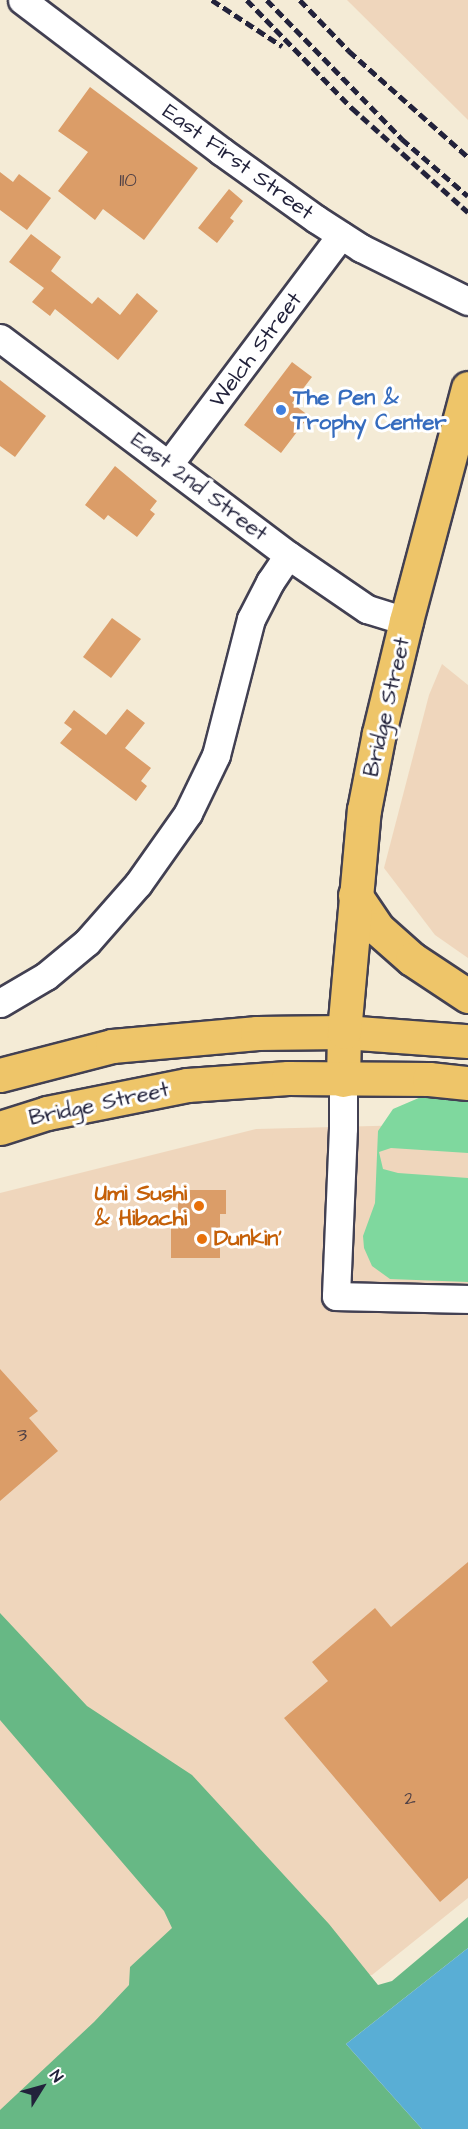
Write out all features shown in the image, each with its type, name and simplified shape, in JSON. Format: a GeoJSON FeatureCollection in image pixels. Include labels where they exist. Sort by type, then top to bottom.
{"type":"FeatureCollection","features":[{"type":"Feature","properties":{"kind":"main road","name":"Bridge Street"},"geometry":{"type":"LineString","coordinates":[[0,1128],[47,1113],[187,1085],[288,1078],[343,1080],[344,1032],[364,810],[379,733],[406,621],[467,391]]}},
{"type":"Feature","properties":{"kind":"main road"},"geometry":{"type":"LineString","coordinates":[[355,895],[378,929],[412,959],[468,996]]}},
{"type":"Feature","properties":{"kind":"main road"},"geometry":{"type":"LineString","coordinates":[[0,1075],[112,1046],[257,1033],[344,1032],[468,1041]]}},
{"type":"Feature","properties":{"kind":"main road"},"geometry":{"type":"LineString","coordinates":[[343,1080],[429,1079],[468,1083]]}},
{"type":"Feature","properties":{"kind":"street","name":"East First Street"},"geometry":{"type":"LineString","coordinates":[[22,0],[221,151],[341,235],[362,249],[468,301]]}},
{"type":"Feature","properties":{"kind":"street","name":"Welch Street"},"geometry":{"type":"LineString","coordinates":[[169,464],[341,235]]}},
{"type":"Feature","properties":{"kind":"street","name":"East 2nd Street"},"geometry":{"type":"LineString","coordinates":[[0,338],[288,555],[367,609],[406,621]]}},
{"type":"Feature","properties":{"kind":"street"},"geometry":{"type":"LineString","coordinates":[[0,1003],[46,976],[87,942],[138,884],[188,813],[216,755],[251,620],[270,582],[288,555]]}},
{"type":"Feature","properties":{"kind":"street","name":"Bridge Street"},"geometry":{"type":"LineString","coordinates":[[343,1080],[344,1128],[336,1296],[468,1299]]}},
{"type":"Feature","properties":{"kind":"shaded area"},"geometry":{"type":"Polygon","coordinates":[[[347,0],[468,0],[468,120],[347,0]]]}},
{"type":"Feature","properties":{"kind":"shaded area"},"geometry":{"type":"Polygon","coordinates":[[[442,664],[468,685],[468,958],[435,935],[384,868],[429,695],[442,664]]]}},
{"type":"Feature","properties":{"kind":"shaded area"},"geometry":{"type":"Polygon","coordinates":[[[412,1125],[468,1133],[468,1898],[372,1975],[228,1983],[0,2129],[0,1193],[256,1129],[412,1125]]]}},
{"type":"Feature","properties":{"kind":"green space"},"geometry":{"type":"Polygon","coordinates":[[[421,1097],[468,1102],[468,1153],[391,1148],[379,1152],[383,1169],[398,1173],[468,1178],[468,1282],[390,1279],[372,1266],[364,1248],[363,1236],[375,1203],[378,1131],[393,1109],[421,1097]]]}},
{"type":"Feature","properties":{"kind":"green space"},"geometry":{"type":"Polygon","coordinates":[[[0,1613],[87,1706],[192,1775],[329,1924],[378,1985],[392,1981],[468,1917],[468,1948],[346,2044],[422,2129],[0,2129],[0,2110],[94,2022],[129,1985],[130,1967],[172,1928],[164,1911],[0,1720],[0,1613]]]}},
{"type":"Feature","properties":{"kind":"water"},"geometry":{"type":"Polygon","coordinates":[[[468,1948],[468,2129],[422,2129],[346,2044],[468,1948]]]}},
{"type":"Feature","properties":{"kind":"building"},"geometry":{"type":"Polygon","coordinates":[[[90,87],[198,168],[144,240],[103,209],[95,220],[58,191],[88,152],[58,131],[90,87]]]}},
{"type":"Feature","properties":{"kind":"building"},"geometry":{"type":"Polygon","coordinates":[[[0,172],[13,182],[19,174],[51,198],[27,230],[0,210],[0,172]]]}},
{"type":"Feature","properties":{"kind":"building"},"geometry":{"type":"Polygon","coordinates":[[[229,189],[243,201],[230,218],[234,221],[217,243],[198,228],[229,189]]]}},
{"type":"Feature","properties":{"kind":"building"},"geometry":{"type":"Polygon","coordinates":[[[31,234],[61,257],[51,271],[92,304],[98,297],[120,315],[137,293],[158,311],[118,360],[55,309],[50,316],[32,302],[44,288],[9,262],[31,234]]]}},
{"type":"Feature","properties":{"kind":"building"},"geometry":{"type":"Polygon","coordinates":[[[292,362],[312,377],[292,403],[309,416],[281,453],[244,425],[292,362]]]}},
{"type":"Feature","properties":{"kind":"building"},"geometry":{"type":"Polygon","coordinates":[[[0,380],[46,416],[15,457],[0,446],[0,380]]]}},
{"type":"Feature","properties":{"kind":"building"},"geometry":{"type":"Polygon","coordinates":[[[115,466],[157,501],[150,510],[155,514],[137,537],[108,515],[104,520],[85,505],[115,466]]]}},
{"type":"Feature","properties":{"kind":"building"},"geometry":{"type":"Polygon","coordinates":[[[112,618],[141,639],[111,678],[83,657],[112,618]]]}},
{"type":"Feature","properties":{"kind":"building"},"geometry":{"type":"Polygon","coordinates":[[[127,709],[145,723],[125,748],[151,768],[141,781],[147,786],[136,801],[60,743],[72,729],[64,723],[74,710],[106,735],[127,709]]]}},
{"type":"Feature","properties":{"kind":"building"},"geometry":{"type":"Polygon","coordinates":[[[188,1190],[226,1190],[226,1214],[220,1214],[220,1258],[171,1258],[171,1212],[178,1212],[178,1194],[188,1194],[188,1190]]]}},
{"type":"Feature","properties":{"kind":"building"},"geometry":{"type":"Polygon","coordinates":[[[0,1369],[38,1411],[29,1418],[58,1451],[0,1501],[0,1369]]]}},
{"type":"Feature","properties":{"kind":"building"},"geometry":{"type":"Polygon","coordinates":[[[468,1562],[468,1878],[440,1902],[284,1718],[328,1681],[312,1662],[375,1608],[391,1627],[468,1562]]]}},
{"type":"Feature","properties":{"kind":"railway"},"geometry":{"type":"LineString","coordinates":[[212,0],[282,46]]}},
{"type":"Feature","properties":{"kind":"railway"},"geometry":{"type":"LineString","coordinates":[[247,0],[352,108],[468,212]]}},
{"type":"Feature","properties":{"kind":"railway"},"geometry":{"type":"LineString","coordinates":[[267,0],[402,139],[468,196]]}},
{"type":"Feature","properties":{"kind":"railway"},"geometry":{"type":"LineString","coordinates":[[300,0],[349,51],[468,157]]}},
{"type":"Feature","properties":{"kind":"place","name":"The Pen & Trophy Center"},"geometry":{"type":"Point","coordinates":[281,410]}},
{"type":"Feature","properties":{"kind":"place","name":"Umi Sushi & Hibachi"},"geometry":{"type":"Point","coordinates":[199,1206]}},
{"type":"Feature","properties":{"kind":"place","name":"Dunkin'"},"geometry":{"type":"Point","coordinates":[202,1239]}}]}
